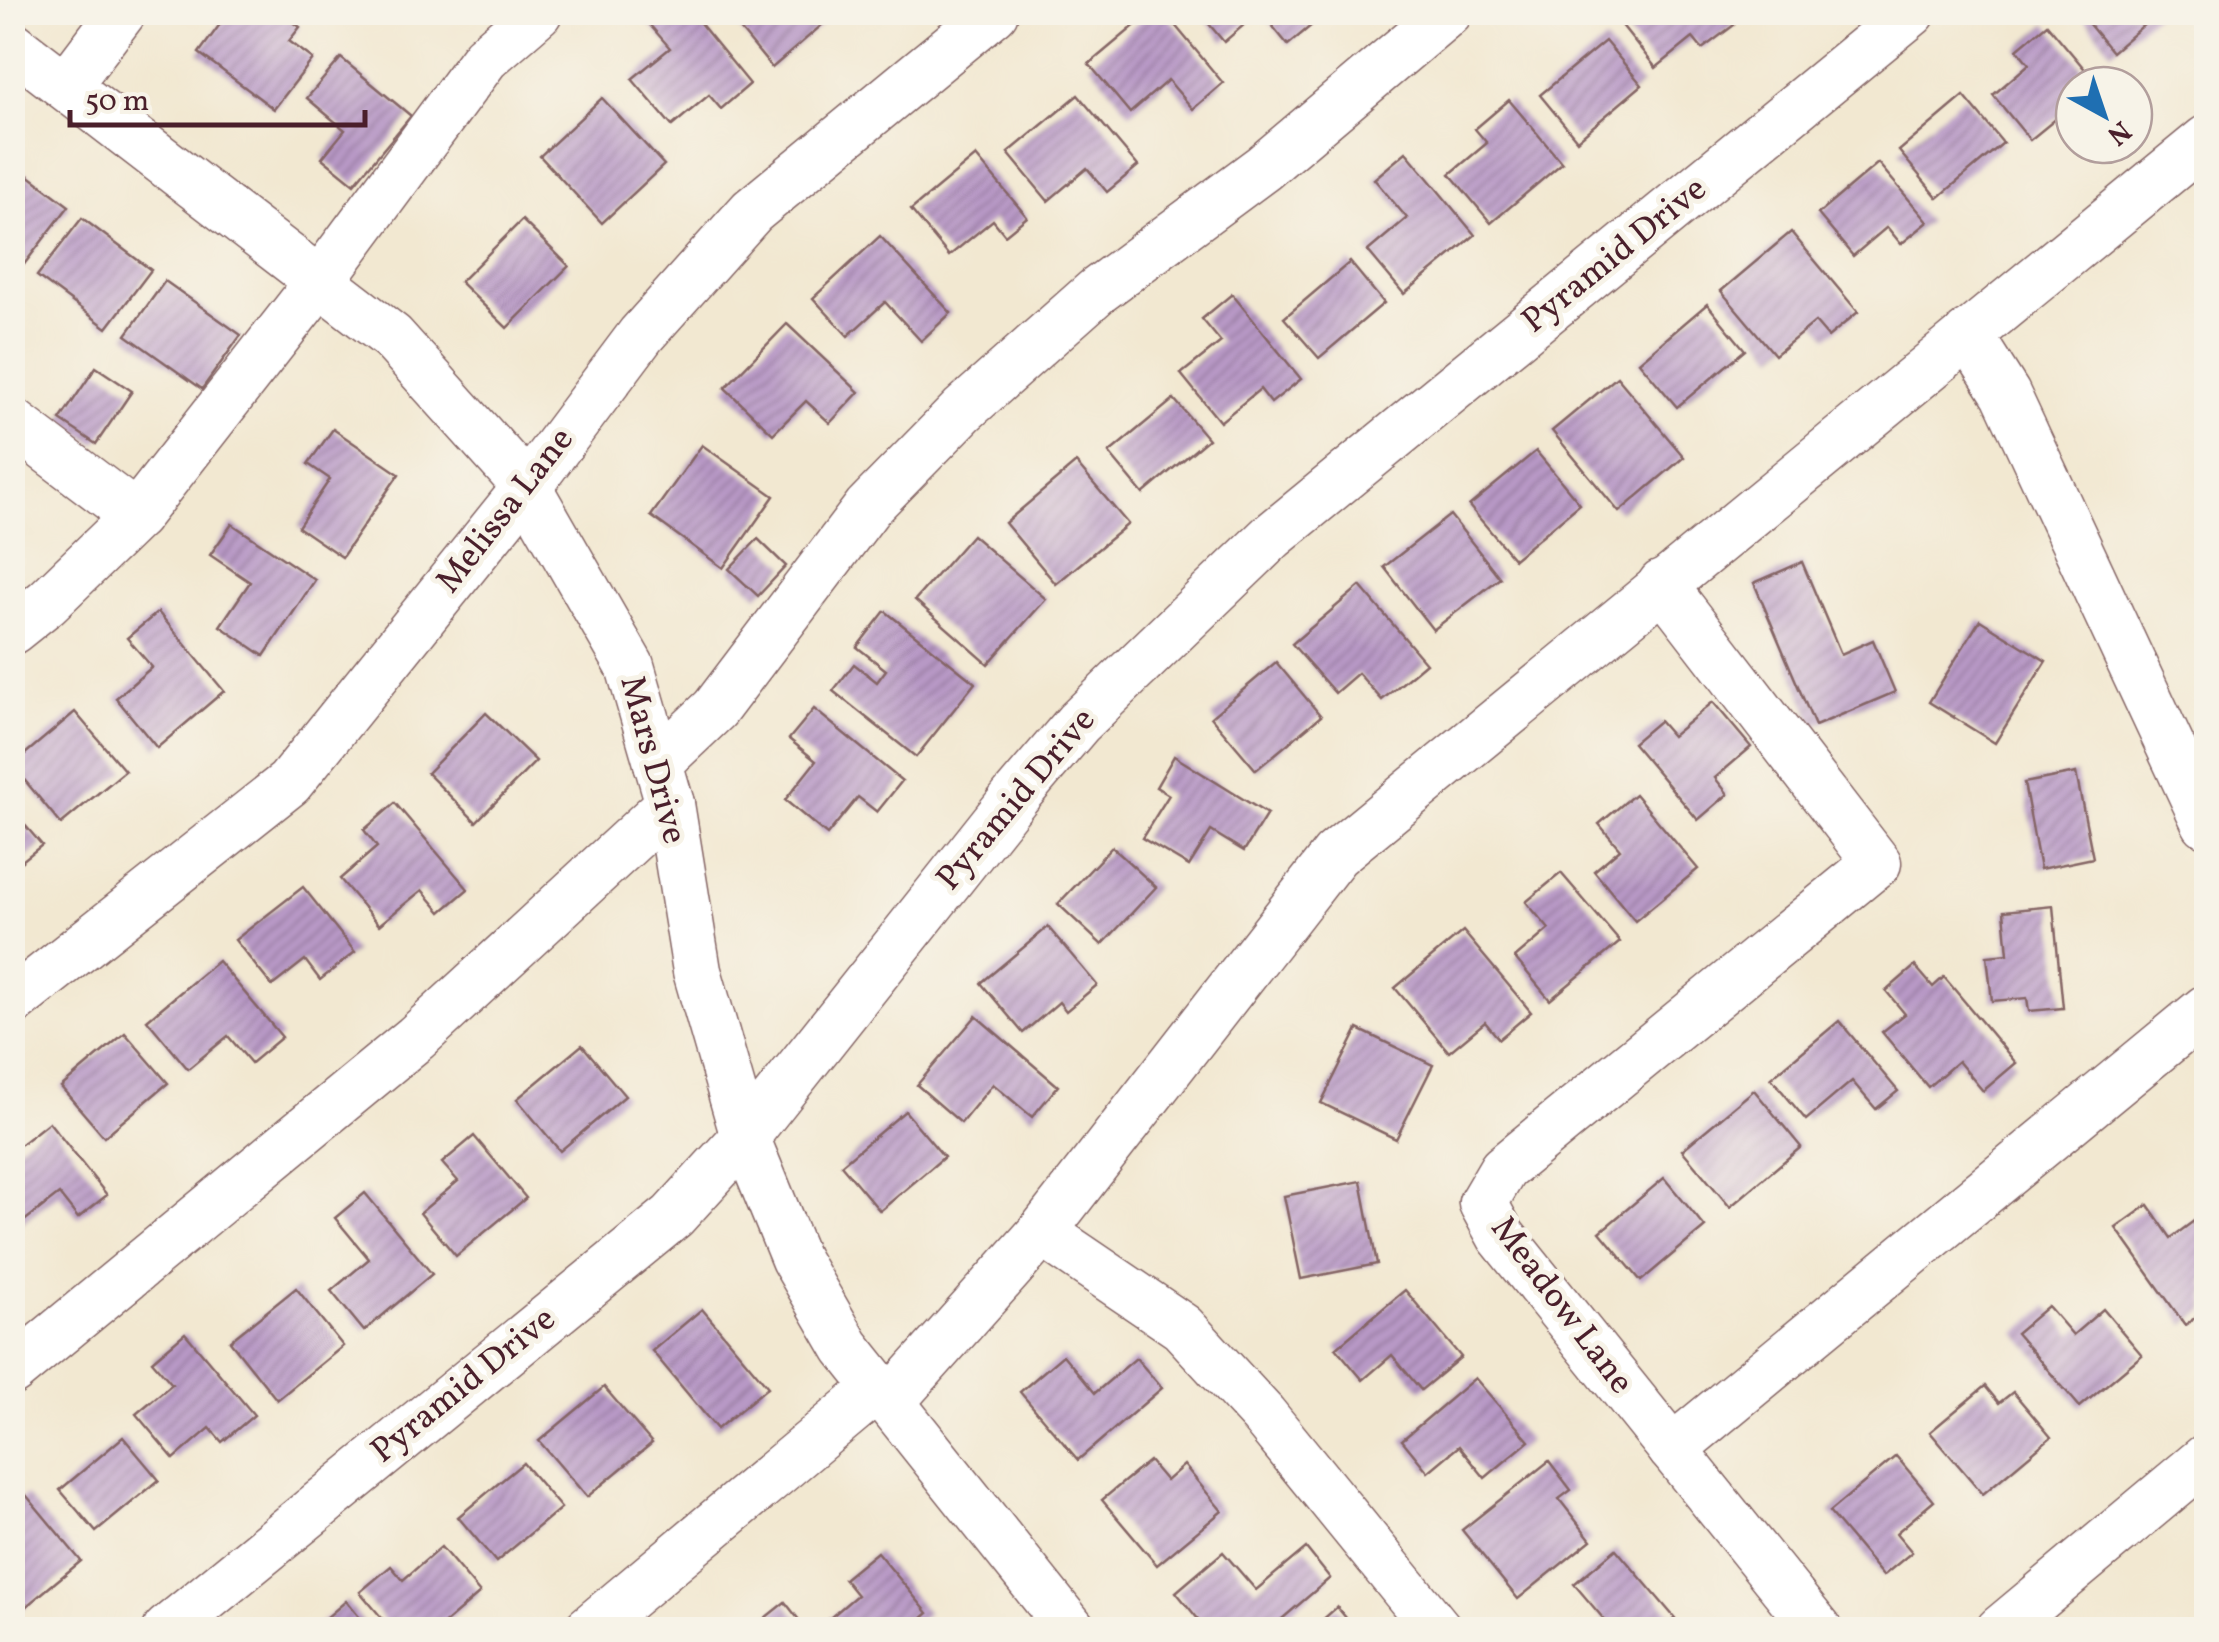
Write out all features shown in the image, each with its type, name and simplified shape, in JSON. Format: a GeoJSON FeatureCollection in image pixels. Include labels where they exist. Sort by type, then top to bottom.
{"type":"FeatureCollection","features":[{"type":"Feature","properties":{"kind":"street"},"geometry":{"type":"LineString","coordinates":[[66,86],[122,12]]}},
{"type":"Feature","properties":{"kind":"street"},"geometry":{"type":"LineString","coordinates":[[12,630],[47,602],[136,516],[320,280],[485,58],[538,12]]}},
{"type":"Feature","properties":{"kind":"street","name":"Melissa Lane"},"geometry":{"type":"LineString","coordinates":[[12,1002],[290,783],[528,487],[641,335],[752,211],[994,12]]}},
{"type":"Feature","properties":{"kind":"street"},"geometry":{"type":"LineString","coordinates":[[12,1371],[416,1038],[664,783],[868,507],[963,410],[1097,292],[1263,168],[1448,12]]}},
{"type":"Feature","properties":{"kind":"street","name":"Pyramid Drive"},"geometry":{"type":"LineString","coordinates":[[167,1630],[673,1216],[745,1136],[1015,796],[1078,723],[1272,536],[1912,12]]}},
{"type":"Feature","properties":{"kind":"street","name":"Mars Drive"},"geometry":{"type":"LineString","coordinates":[[12,44],[392,336],[528,487],[630,666],[664,783],[696,971],[745,1136],[796,1259],[846,1347],[1072,1630]]}},
{"type":"Feature","properties":{"kind":"street"},"geometry":{"type":"LineString","coordinates":[[588,1630],[884,1394],[1042,1232],[1335,855],[2206,140]]}},
{"type":"Feature","properties":{"kind":"street"},"geometry":{"type":"LineString","coordinates":[[1968,334],[2006,394],[2206,823]]}},
{"type":"Feature","properties":{"kind":"street"},"geometry":{"type":"LineString","coordinates":[[12,422],[136,516]]}},
{"type":"Feature","properties":{"kind":"street","name":"Meadow Lane"},"geometry":{"type":"LineString","coordinates":[[1662,584],[1877,862],[1503,1169],[1483,1202],[1501,1236],[1818,1630]]}},
{"type":"Feature","properties":{"kind":"street"},"geometry":{"type":"LineString","coordinates":[[1672,1449],[2206,1009]]}},
{"type":"Feature","properties":{"kind":"street"},"geometry":{"type":"LineString","coordinates":[[1042,1232],[1182,1327],[1263,1416],[1438,1630]]}},
{"type":"Feature","properties":{"kind":"street"},"geometry":{"type":"LineString","coordinates":[[2000,1630],[2206,1458]]}},
{"type":"Feature","properties":{"kind":"building"},"geometry":{"type":"Polygon","coordinates":[[[229,12],[280,12],[300,27],[289,41],[313,59],[274,109],[199,53],[229,12]]]}},
{"type":"Feature","properties":{"kind":"building"},"geometry":{"type":"Polygon","coordinates":[[[663,12],[691,12],[750,84],[721,109],[709,95],[672,126],[632,79],[670,48],[649,24],[663,12]]]}},
{"type":"Feature","properties":{"kind":"building"},"geometry":{"type":"Polygon","coordinates":[[[758,12],[837,12],[772,68],[739,28],[758,12]]]}},
{"type":"Feature","properties":{"kind":"building"},"geometry":{"type":"Polygon","coordinates":[[[1151,12],[1164,12],[1223,83],[1193,109],[1168,80],[1130,113],[1089,64],[1151,12]]]}},
{"type":"Feature","properties":{"kind":"building"},"geometry":{"type":"Polygon","coordinates":[[[1199,12],[1259,12],[1224,42],[1199,12]]]}},
{"type":"Feature","properties":{"kind":"building"},"geometry":{"type":"Polygon","coordinates":[[[1261,12],[1313,12],[1319,19],[1288,45],[1261,12]]]}},
{"type":"Feature","properties":{"kind":"building"},"geometry":{"type":"Polygon","coordinates":[[[1624,12],[1724,12],[1734,25],[1702,49],[1693,38],[1656,68],[1617,19],[1624,12]]]}},
{"type":"Feature","properties":{"kind":"building"},"geometry":{"type":"Polygon","coordinates":[[[2079,12],[2159,12],[2112,52],[2079,12]]]}},
{"type":"Feature","properties":{"kind":"building"},"geometry":{"type":"Polygon","coordinates":[[[2047,24],[2081,65],[2054,65],[2054,120],[2030,140],[1993,95],[2029,64],[2017,49],[2047,24]]]}},
{"type":"Feature","properties":{"kind":"building"},"geometry":{"type":"Polygon","coordinates":[[[1605,41],[1642,85],[1577,140],[1540,95],[1605,41]]]}},
{"type":"Feature","properties":{"kind":"building"},"geometry":{"type":"Polygon","coordinates":[[[341,58],[411,116],[354,184],[322,158],[345,130],[307,98],[341,58]]]}},
{"type":"Feature","properties":{"kind":"building"},"geometry":{"type":"Polygon","coordinates":[[[1078,95],[1138,166],[1107,192],[1087,168],[1048,201],[1008,153],[1078,95]]]}},
{"type":"Feature","properties":{"kind":"building"},"geometry":{"type":"Polygon","coordinates":[[[1964,96],[2003,143],[1938,198],[1899,151],[1964,96]]]}},
{"type":"Feature","properties":{"kind":"building"},"geometry":{"type":"Polygon","coordinates":[[[602,98],[664,165],[602,223],[540,156],[602,98]]]}},
{"type":"Feature","properties":{"kind":"building"},"geometry":{"type":"Polygon","coordinates":[[[1509,100],[1562,163],[1491,223],[1450,174],[1487,143],[1475,129],[1509,100]]]}},
{"type":"Feature","properties":{"kind":"building"},"geometry":{"type":"Polygon","coordinates":[[[1406,152],[1475,235],[1404,294],[1368,251],[1407,218],[1374,179],[1406,152]]]}},
{"type":"Feature","properties":{"kind":"building"},"geometry":{"type":"Polygon","coordinates":[[[976,156],[1027,217],[1005,235],[993,220],[949,256],[911,210],[976,156]]]}},
{"type":"Feature","properties":{"kind":"building"},"geometry":{"type":"Polygon","coordinates":[[[12,163],[69,206],[22,267],[12,260],[12,163]]]}},
{"type":"Feature","properties":{"kind":"building"},"geometry":{"type":"Polygon","coordinates":[[[1878,163],[1928,222],[1901,244],[1887,227],[1853,256],[1818,214],[1878,163]]]}},
{"type":"Feature","properties":{"kind":"building"},"geometry":{"type":"Polygon","coordinates":[[[82,218],[151,270],[107,328],[37,276],[82,218]]]}},
{"type":"Feature","properties":{"kind":"building"},"geometry":{"type":"Polygon","coordinates":[[[522,220],[569,266],[507,328],[460,282],[522,220]]]}},
{"type":"Feature","properties":{"kind":"building"},"geometry":{"type":"Polygon","coordinates":[[[1791,232],[1858,312],[1828,337],[1815,322],[1775,355],[1721,291],[1791,232]]]}},
{"type":"Feature","properties":{"kind":"building"},"geometry":{"type":"Polygon","coordinates":[[[880,236],[951,313],[921,341],[885,302],[848,336],[813,298],[880,236]]]}},
{"type":"Feature","properties":{"kind":"building"},"geometry":{"type":"Polygon","coordinates":[[[1350,262],[1384,303],[1319,358],[1284,318],[1350,262]]]}},
{"type":"Feature","properties":{"kind":"building"},"geometry":{"type":"Polygon","coordinates":[[[165,281],[241,335],[202,389],[126,335],[165,281]]]}},
{"type":"Feature","properties":{"kind":"building"},"geometry":{"type":"Polygon","coordinates":[[[1232,294],[1301,379],[1271,403],[1260,389],[1220,422],[1181,374],[1221,342],[1202,319],[1232,294]]]}},
{"type":"Feature","properties":{"kind":"building"},"geometry":{"type":"Polygon","coordinates":[[[1707,304],[1745,350],[1677,407],[1639,362],[1707,304]]]}},
{"type":"Feature","properties":{"kind":"building"},"geometry":{"type":"Polygon","coordinates":[[[787,324],[859,392],[830,423],[806,401],[773,434],[725,388],[787,324]]]}},
{"type":"Feature","properties":{"kind":"building"},"geometry":{"type":"Polygon","coordinates":[[[96,367],[132,391],[96,444],[60,420],[96,367]]]}},
{"type":"Feature","properties":{"kind":"building"},"geometry":{"type":"Polygon","coordinates":[[[1617,377],[1684,457],[1619,512],[1552,431],[1617,377]]]}},
{"type":"Feature","properties":{"kind":"building"},"geometry":{"type":"Polygon","coordinates":[[[1174,399],[1208,439],[1143,494],[1109,453],[1174,399]]]}},
{"type":"Feature","properties":{"kind":"building"},"geometry":{"type":"Polygon","coordinates":[[[333,429],[399,474],[342,557],[298,527],[330,479],[308,464],[333,429]]]}},
{"type":"Feature","properties":{"kind":"building"},"geometry":{"type":"Polygon","coordinates":[[[702,445],[774,496],[723,568],[651,516],[702,445]]]}},
{"type":"Feature","properties":{"kind":"building"},"geometry":{"type":"Polygon","coordinates":[[[1536,451],[1580,504],[1514,559],[1469,506],[1536,451]]]}},
{"type":"Feature","properties":{"kind":"building"},"geometry":{"type":"Polygon","coordinates":[[[1076,463],[1128,524],[1056,584],[1005,523],[1076,463]]]}},
{"type":"Feature","properties":{"kind":"building"},"geometry":{"type":"Polygon","coordinates":[[[1450,515],[1500,578],[1433,630],[1384,567],[1450,515]]]}},
{"type":"Feature","properties":{"kind":"building"},"geometry":{"type":"Polygon","coordinates":[[[232,524],[315,580],[264,656],[220,626],[250,582],[210,555],[232,524]]]}},
{"type":"Feature","properties":{"kind":"building"},"geometry":{"type":"Polygon","coordinates":[[[972,535],[1046,599],[988,664],[915,600],[972,535]]]}},
{"type":"Feature","properties":{"kind":"building"},"geometry":{"type":"Polygon","coordinates":[[[758,539],[786,566],[758,596],[729,569],[758,539]]]}},
{"type":"Feature","properties":{"kind":"building"},"geometry":{"type":"Polygon","coordinates":[[[1802,562],[1841,654],[1873,640],[1895,692],[1815,726],[1754,583],[1802,562]]]}},
{"type":"Feature","properties":{"kind":"building"},"geometry":{"type":"Polygon","coordinates":[[[1360,586],[1426,663],[1382,700],[1358,673],[1335,693],[1292,644],[1360,586]]]}},
{"type":"Feature","properties":{"kind":"building"},"geometry":{"type":"Polygon","coordinates":[[[885,611],[975,683],[916,757],[833,691],[854,664],[877,682],[886,670],[857,647],[885,611]]]}},
{"type":"Feature","properties":{"kind":"building"},"geometry":{"type":"Polygon","coordinates":[[[158,612],[224,691],[157,748],[116,698],[152,667],[127,638],[158,612]]]}},
{"type":"Feature","properties":{"kind":"building"},"geometry":{"type":"Polygon","coordinates":[[[1980,620],[2046,661],[1995,743],[1929,702],[1980,620]]]}},
{"type":"Feature","properties":{"kind":"building"},"geometry":{"type":"Polygon","coordinates":[[[1276,662],[1321,716],[1256,770],[1211,717],[1276,662]]]}},
{"type":"Feature","properties":{"kind":"building"},"geometry":{"type":"Polygon","coordinates":[[[1713,702],[1751,747],[1715,778],[1728,794],[1698,820],[1633,743],[1659,721],[1672,736],[1713,702]]]}},
{"type":"Feature","properties":{"kind":"building"},"geometry":{"type":"Polygon","coordinates":[[[814,709],[902,781],[877,812],[858,797],[827,835],[785,800],[816,761],[789,739],[814,709]]]}},
{"type":"Feature","properties":{"kind":"building"},"geometry":{"type":"Polygon","coordinates":[[[75,712],[125,771],[61,824],[12,765],[75,712]]]}},
{"type":"Feature","properties":{"kind":"building"},"geometry":{"type":"Polygon","coordinates":[[[486,713],[536,761],[476,822],[427,773],[486,713]]]}},
{"type":"Feature","properties":{"kind":"building"},"geometry":{"type":"Polygon","coordinates":[[[1174,756],[1267,814],[1244,851],[1211,831],[1189,866],[1142,838],[1169,795],[1156,787],[1174,756]]]}},
{"type":"Feature","properties":{"kind":"building"},"geometry":{"type":"Polygon","coordinates":[[[2076,773],[2093,858],[2040,869],[2024,783],[2076,773]]]}},
{"type":"Feature","properties":{"kind":"building"},"geometry":{"type":"Polygon","coordinates":[[[1635,794],[1698,869],[1635,921],[1594,871],[1620,849],[1599,824],[1635,794]]]}},
{"type":"Feature","properties":{"kind":"building"},"geometry":{"type":"Polygon","coordinates":[[[395,803],[468,889],[441,912],[422,890],[379,925],[340,879],[377,847],[364,830],[395,803]]]}},
{"type":"Feature","properties":{"kind":"building"},"geometry":{"type":"Polygon","coordinates":[[[12,810],[42,845],[12,869],[12,810]]]}},
{"type":"Feature","properties":{"kind":"building"},"geometry":{"type":"Polygon","coordinates":[[[1112,847],[1156,887],[1102,945],[1058,904],[1112,847]]]}},
{"type":"Feature","properties":{"kind":"building"},"geometry":{"type":"Polygon","coordinates":[[[1561,873],[1620,942],[1550,1000],[1515,958],[1549,929],[1526,902],[1561,873]]]}},
{"type":"Feature","properties":{"kind":"building"},"geometry":{"type":"Polygon","coordinates":[[[303,887],[355,952],[320,980],[305,960],[272,986],[235,940],[303,887]]]}},
{"type":"Feature","properties":{"kind":"building"},"geometry":{"type":"Polygon","coordinates":[[[2053,906],[2063,1008],[2029,1011],[2027,998],[1992,1001],[1987,956],[2008,954],[2004,911],[2053,906]]]}},
{"type":"Feature","properties":{"kind":"building"},"geometry":{"type":"Polygon","coordinates":[[[1048,927],[1097,985],[1066,1011],[1059,1002],[1023,1033],[981,983],[1048,927]]]}},
{"type":"Feature","properties":{"kind":"building"},"geometry":{"type":"Polygon","coordinates":[[[1463,931],[1531,1012],[1499,1039],[1485,1022],[1449,1052],[1395,988],[1463,931]]]}},
{"type":"Feature","properties":{"kind":"building"},"geometry":{"type":"Polygon","coordinates":[[[218,961],[282,1037],[251,1063],[228,1036],[188,1069],[147,1020],[218,961]]]}},
{"type":"Feature","properties":{"kind":"building"},"geometry":{"type":"Polygon","coordinates":[[[1915,966],[1933,987],[1944,977],[2016,1063],[1983,1091],[1958,1061],[1928,1087],[1882,1032],[1905,1014],[1886,991],[1915,966]]]}},
{"type":"Feature","properties":{"kind":"building"},"geometry":{"type":"Polygon","coordinates":[[[976,1016],[1058,1086],[1032,1117],[993,1084],[961,1123],[917,1085],[976,1016]]]}},
{"type":"Feature","properties":{"kind":"building"},"geometry":{"type":"Polygon","coordinates":[[[1839,1021],[1898,1091],[1876,1109],[1852,1081],[1806,1120],[1771,1078],[1839,1021]]]}},
{"type":"Feature","properties":{"kind":"building"},"geometry":{"type":"Polygon","coordinates":[[[1358,1029],[1433,1065],[1396,1139],[1321,1103],[1358,1029]]]}},
{"type":"Feature","properties":{"kind":"building"},"geometry":{"type":"Polygon","coordinates":[[[125,1033],[168,1083],[104,1137],[61,1087],[125,1033]]]}},
{"type":"Feature","properties":{"kind":"building"},"geometry":{"type":"Polygon","coordinates":[[[582,1045],[625,1096],[560,1151],[517,1099],[582,1045]]]}},
{"type":"Feature","properties":{"kind":"building"},"geometry":{"type":"Polygon","coordinates":[[[1754,1090],[1801,1147],[1730,1207],[1682,1150],[1754,1090]]]}},
{"type":"Feature","properties":{"kind":"building"},"geometry":{"type":"Polygon","coordinates":[[[905,1111],[944,1157],[880,1211],[841,1165],[905,1111]]]}},
{"type":"Feature","properties":{"kind":"building"},"geometry":{"type":"Polygon","coordinates":[[[49,1122],[107,1195],[78,1218],[59,1194],[19,1225],[12,1218],[12,1151],[49,1122]]]}},
{"type":"Feature","properties":{"kind":"building"},"geometry":{"type":"Polygon","coordinates":[[[474,1136],[526,1198],[456,1256],[420,1213],[458,1181],[442,1163],[474,1136]]]}},
{"type":"Feature","properties":{"kind":"building"},"geometry":{"type":"Polygon","coordinates":[[[1664,1178],[1705,1227],[1641,1281],[1600,1232],[1664,1178]]]}},
{"type":"Feature","properties":{"kind":"building"},"geometry":{"type":"Polygon","coordinates":[[[1361,1181],[1377,1264],[1301,1279],[1284,1196],[1361,1181]]]}},
{"type":"Feature","properties":{"kind":"building"},"geometry":{"type":"Polygon","coordinates":[[[365,1193],[432,1274],[364,1331],[331,1291],[369,1259],[335,1218],[365,1193]]]}},
{"type":"Feature","properties":{"kind":"building"},"geometry":{"type":"Polygon","coordinates":[[[2148,1205],[2171,1238],[2206,1212],[2206,1310],[2185,1325],[2116,1228],[2148,1205]]]}},
{"type":"Feature","properties":{"kind":"building"},"geometry":{"type":"Polygon","coordinates":[[[296,1288],[343,1346],[277,1400],[230,1341],[296,1288]]]}},
{"type":"Feature","properties":{"kind":"building"},"geometry":{"type":"Polygon","coordinates":[[[1405,1290],[1461,1357],[1421,1390],[1392,1355],[1363,1380],[1336,1348],[1405,1290]]]}},
{"type":"Feature","properties":{"kind":"building"},"geometry":{"type":"Polygon","coordinates":[[[2048,1306],[2073,1335],[2103,1309],[2142,1355],[2080,1407],[2016,1333],[2048,1306]]]}},
{"type":"Feature","properties":{"kind":"building"},"geometry":{"type":"Polygon","coordinates":[[[702,1309],[768,1387],[717,1429],[652,1351],[702,1309]]]}},
{"type":"Feature","properties":{"kind":"building"},"geometry":{"type":"Polygon","coordinates":[[[185,1333],[254,1415],[222,1442],[210,1428],[174,1459],[136,1414],[172,1384],[152,1361],[185,1333]]]}},
{"type":"Feature","properties":{"kind":"building"},"geometry":{"type":"Polygon","coordinates":[[[1063,1355],[1095,1393],[1136,1358],[1162,1388],[1078,1460],[1020,1392],[1063,1355]]]}},
{"type":"Feature","properties":{"kind":"building"},"geometry":{"type":"Polygon","coordinates":[[[1475,1378],[1529,1441],[1485,1478],[1459,1446],[1428,1472],[1402,1440],[1475,1378]]]}},
{"type":"Feature","properties":{"kind":"building"},"geometry":{"type":"Polygon","coordinates":[[[1985,1386],[1999,1403],[2013,1392],[2051,1437],[1983,1494],[1930,1432],[1985,1386]]]}},
{"type":"Feature","properties":{"kind":"building"},"geometry":{"type":"Polygon","coordinates":[[[604,1387],[652,1443],[587,1497],[539,1441],[604,1387]]]}},
{"type":"Feature","properties":{"kind":"building"},"geometry":{"type":"Polygon","coordinates":[[[123,1437],[159,1480],[96,1532],[60,1490],[123,1437]]]}},
{"type":"Feature","properties":{"kind":"building"},"geometry":{"type":"Polygon","coordinates":[[[1896,1456],[1934,1501],[1896,1533],[1912,1552],[1883,1576],[1829,1512],[1896,1456]]]}},
{"type":"Feature","properties":{"kind":"building"},"geometry":{"type":"Polygon","coordinates":[[[1149,1461],[1166,1481],[1184,1465],[1222,1511],[1157,1565],[1102,1500],[1149,1461]]]}},
{"type":"Feature","properties":{"kind":"building"},"geometry":{"type":"Polygon","coordinates":[[[1549,1461],[1571,1490],[1559,1499],[1591,1540],[1518,1599],[1462,1530],[1549,1461]]]}},
{"type":"Feature","properties":{"kind":"building"},"geometry":{"type":"Polygon","coordinates":[[[523,1463],[561,1508],[496,1562],[458,1517],[523,1463]]]}},
{"type":"Feature","properties":{"kind":"building"},"geometry":{"type":"Polygon","coordinates":[[[26,1495],[81,1561],[12,1618],[12,1507],[26,1495]]]}},
{"type":"Feature","properties":{"kind":"building"},"geometry":{"type":"Polygon","coordinates":[[[441,1547],[480,1593],[440,1627],[442,1630],[392,1630],[360,1592],[391,1566],[403,1580],[441,1547]]]}},
{"type":"Feature","properties":{"kind":"building"},"geometry":{"type":"Polygon","coordinates":[[[1306,1548],[1330,1578],[1269,1630],[1207,1630],[1176,1592],[1223,1552],[1256,1590],[1306,1548]]]}},
{"type":"Feature","properties":{"kind":"building"},"geometry":{"type":"Polygon","coordinates":[[[1616,1549],[1675,1618],[1661,1630],[1601,1630],[1608,1624],[1574,1584],[1616,1549]]]}},
{"type":"Feature","properties":{"kind":"building"},"geometry":{"type":"Polygon","coordinates":[[[877,1552],[928,1613],[908,1630],[829,1630],[824,1623],[857,1595],[844,1579],[877,1552]]]}},
{"type":"Feature","properties":{"kind":"building"},"geometry":{"type":"Polygon","coordinates":[[[346,1601],[370,1630],[312,1630],[346,1601]]]}},
{"type":"Feature","properties":{"kind":"building"},"geometry":{"type":"Polygon","coordinates":[[[785,1602],[807,1630],[750,1630],[785,1602]]]}},
{"type":"Feature","properties":{"kind":"building"},"geometry":{"type":"Polygon","coordinates":[[[1337,1607],[1356,1630],[1311,1630],[1337,1607]]]}}]}
